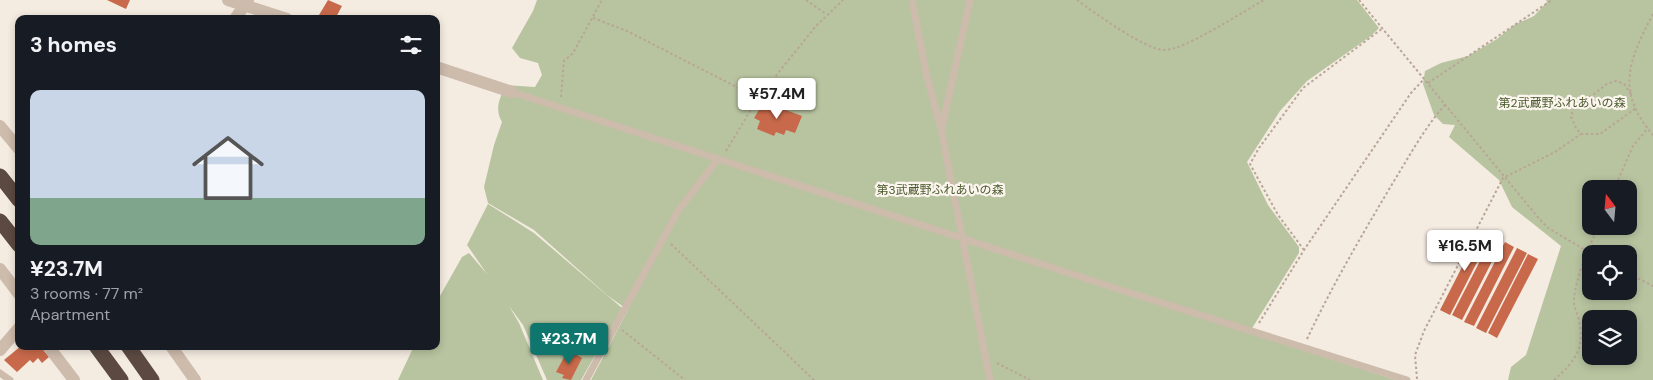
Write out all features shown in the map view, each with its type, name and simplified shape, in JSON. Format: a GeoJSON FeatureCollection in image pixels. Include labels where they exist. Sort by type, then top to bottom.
{"type":"FeatureCollection","features":[{"type":"Feature","properties":{"kind":"highway"},"geometry":{"type":"LineString","coordinates":[[0,176],[15,195]]}},
{"type":"Feature","properties":{"kind":"highway"},"geometry":{"type":"LineString","coordinates":[[0,221],[15,240]]}},
{"type":"Feature","properties":{"kind":"highway"},"geometry":{"type":"LineString","coordinates":[[99,350],[121,380]]}},
{"type":"Feature","properties":{"kind":"highway"},"geometry":{"type":"LineString","coordinates":[[131,350],[152,380]]}},
{"type":"Feature","properties":{"kind":"street"},"geometry":{"type":"LineString","coordinates":[[228,0],[246,3],[277,15]]}},
{"type":"Feature","properties":{"kind":"street"},"geometry":{"type":"LineString","coordinates":[[238,15],[246,3]]}},
{"type":"Feature","properties":{"kind":"street"},"geometry":{"type":"LineString","coordinates":[[440,68],[512,92]]}},
{"type":"Feature","properties":{"kind":"street"},"geometry":{"type":"LineString","coordinates":[[0,126],[15,144]]}},
{"type":"Feature","properties":{"kind":"street"},"geometry":{"type":"LineString","coordinates":[[0,269],[15,289]]}},
{"type":"Feature","properties":{"kind":"street"},"geometry":{"type":"LineString","coordinates":[[0,350],[15,333]]}},
{"type":"Feature","properties":{"kind":"street"},"geometry":{"type":"LineString","coordinates":[[51,350],[74,380]]}},
{"type":"Feature","properties":{"kind":"street"},"geometry":{"type":"LineString","coordinates":[[174,350],[195,380]]}},
{"type":"Feature","properties":{"kind":"lane"},"geometry":{"type":"LineString","coordinates":[[912,0],[926,73],[941,129],[990,380]]}},
{"type":"Feature","properties":{"kind":"lane"},"geometry":{"type":"LineString","coordinates":[[941,129],[970,0]]}},
{"type":"Feature","properties":{"kind":"lane"},"geometry":{"type":"LineString","coordinates":[[512,92],[962,239],[1407,380]]}},
{"type":"Feature","properties":{"kind":"lane"},"geometry":{"type":"LineString","coordinates":[[586,380],[678,211],[719,159]]}},
{"type":"Feature","properties":{"kind":"lane"},"geometry":{"type":"LineString","coordinates":[[0,372],[10,380]]}},
{"type":"Feature","properties":{"kind":"path"},"geometry":{"type":"LineString","coordinates":[[557,106],[563,94],[564,61],[573,53],[602,0]]}},
{"type":"Feature","properties":{"kind":"path"},"geometry":{"type":"LineString","coordinates":[[806,0],[826,14]]}},
{"type":"Feature","properties":{"kind":"path"},"geometry":{"type":"LineString","coordinates":[[719,159],[758,98],[826,14],[843,0]]}},
{"type":"Feature","properties":{"kind":"path"},"geometry":{"type":"LineString","coordinates":[[1077,0],[1149,46],[1163,50],[1179,47],[1264,0]]}},
{"type":"Feature","properties":{"kind":"path"},"geometry":{"type":"LineString","coordinates":[[1359,0],[1503,178],[1548,228],[1582,248]]}},
{"type":"Feature","properties":{"kind":"path"},"geometry":{"type":"LineString","coordinates":[[1428,83],[1552,0]]}},
{"type":"Feature","properties":{"kind":"path"},"geometry":{"type":"LineString","coordinates":[[1653,14],[1631,62],[1629,73],[1631,94],[1638,117],[1653,135]]}},
{"type":"Feature","properties":{"kind":"path"},"geometry":{"type":"LineString","coordinates":[[593,18],[627,31],[758,98]]}},
{"type":"Feature","properties":{"kind":"path"},"geometry":{"type":"LineString","coordinates":[[1304,250],[1278,215],[1250,164],[1259,148],[1302,88],[1383,28]]}},
{"type":"Feature","properties":{"kind":"path"},"geometry":{"type":"LineString","coordinates":[[1254,332],[1304,250],[1411,93],[1424,79]]}},
{"type":"Feature","properties":{"kind":"path"},"geometry":{"type":"LineString","coordinates":[[1581,134],[1571,117],[1573,110],[1607,84],[1616,81],[1624,84],[1631,94]]}},
{"type":"Feature","properties":{"kind":"path"},"geometry":{"type":"LineString","coordinates":[[1302,347],[1329,292],[1355,246],[1428,127],[1445,105]]}},
{"type":"Feature","properties":{"kind":"path"},"geometry":{"type":"LineString","coordinates":[[1417,380],[1415,355],[1424,330],[1503,178],[1555,152],[1581,134],[1600,134],[1636,108]]}},
{"type":"Feature","properties":{"kind":"path"},"geometry":{"type":"LineString","coordinates":[[1618,180],[1633,146],[1648,128]]}},
{"type":"Feature","properties":{"kind":"path"},"geometry":{"type":"LineString","coordinates":[[664,237],[814,380]]}},
{"type":"Feature","properties":{"kind":"path"},"geometry":{"type":"LineString","coordinates":[[1554,380],[1573,363],[1578,350],[1581,337],[1580,322],[1574,297],[1582,271]]}},
{"type":"Feature","properties":{"kind":"path"},"geometry":{"type":"LineString","coordinates":[[1637,278],[1653,286]]}},
{"type":"Feature","properties":{"kind":"path"},"geometry":{"type":"LineString","coordinates":[[616,325],[685,380]]}},
{"type":"Feature","properties":{"kind":"path"},"geometry":{"type":"LineString","coordinates":[[986,357],[1030,380]]}},
{"type":"Feature","properties":{"kind":"green space","name":"第3武蔵野ふれあいの森"},"geometry":{"type":"Polygon","coordinates":[[[537,0],[1357,0],[1379,28],[1371,36],[1307,81],[1280,111],[1247,162],[1268,205],[1299,247],[1299,253],[1249,333],[1396,380],[591,380],[628,310],[607,295],[534,230],[488,203],[484,187],[494,145],[502,122],[498,108],[506,85],[535,87],[542,75],[538,63],[520,58],[512,48],[533,11],[537,0]]]}},
{"type":"Feature","properties":{"kind":"green space","name":"第2武蔵野ふれあいの森"},"geometry":{"type":"Polygon","coordinates":[[[1546,0],[1653,0],[1653,380],[1508,380],[1511,367],[1526,355],[1561,246],[1512,207],[1499,180],[1449,137],[1455,125],[1443,124],[1434,115],[1423,84],[1425,71],[1441,63],[1468,56],[1497,39],[1514,25],[1534,16],[1547,2],[1546,0]]]}},
{"type":"Feature","properties":{"kind":"green space"},"geometry":{"type":"Polygon","coordinates":[[[488,204],[534,233],[622,308],[581,380],[547,380],[523,325],[509,306],[519,323],[543,380],[398,380],[412,350],[440,350],[440,296],[462,257],[469,253],[487,274],[467,245],[488,204]]]}},
{"type":"Feature","properties":{"kind":"building"},"geometry":{"type":"Polygon","coordinates":[[[107,0],[130,0],[126,9],[107,0]]]}},
{"type":"Feature","properties":{"kind":"building"},"geometry":{"type":"Polygon","coordinates":[[[328,0],[342,6],[337,15],[319,15],[328,0]]]}},
{"type":"Feature","properties":{"kind":"building"},"geometry":{"type":"Polygon","coordinates":[[[764,102],[802,116],[795,133],[786,130],[784,135],[776,132],[774,136],[757,129],[760,121],[754,118],[764,102]]]}},
{"type":"Feature","properties":{"kind":"building"},"geometry":{"type":"Polygon","coordinates":[[[1481,230],[1491,235],[1450,315],[1440,310],[1481,230]]]}},
{"type":"Feature","properties":{"kind":"building"},"geometry":{"type":"Polygon","coordinates":[[[1493,236],[1503,240],[1462,320],[1452,315],[1493,236]]]}},
{"type":"Feature","properties":{"kind":"building"},"geometry":{"type":"Polygon","coordinates":[[[1505,242],[1514,247],[1474,326],[1464,322],[1505,242]]]}},
{"type":"Feature","properties":{"kind":"building"},"geometry":{"type":"Polygon","coordinates":[[[1517,248],[1527,253],[1486,333],[1476,328],[1517,248]]]}},
{"type":"Feature","properties":{"kind":"building"},"geometry":{"type":"Polygon","coordinates":[[[1528,254],[1538,259],[1497,338],[1488,333],[1528,254]]]}},
{"type":"Feature","properties":{"kind":"building"},"geometry":{"type":"Polygon","coordinates":[[[16,350],[43,350],[49,357],[42,363],[38,358],[33,363],[30,360],[17,372],[4,360],[16,350]]]}},
{"type":"Feature","properties":{"kind":"building"},"geometry":{"type":"Polygon","coordinates":[[[568,350],[582,358],[571,380],[562,378],[564,375],[556,372],[568,350]]]}}]}
